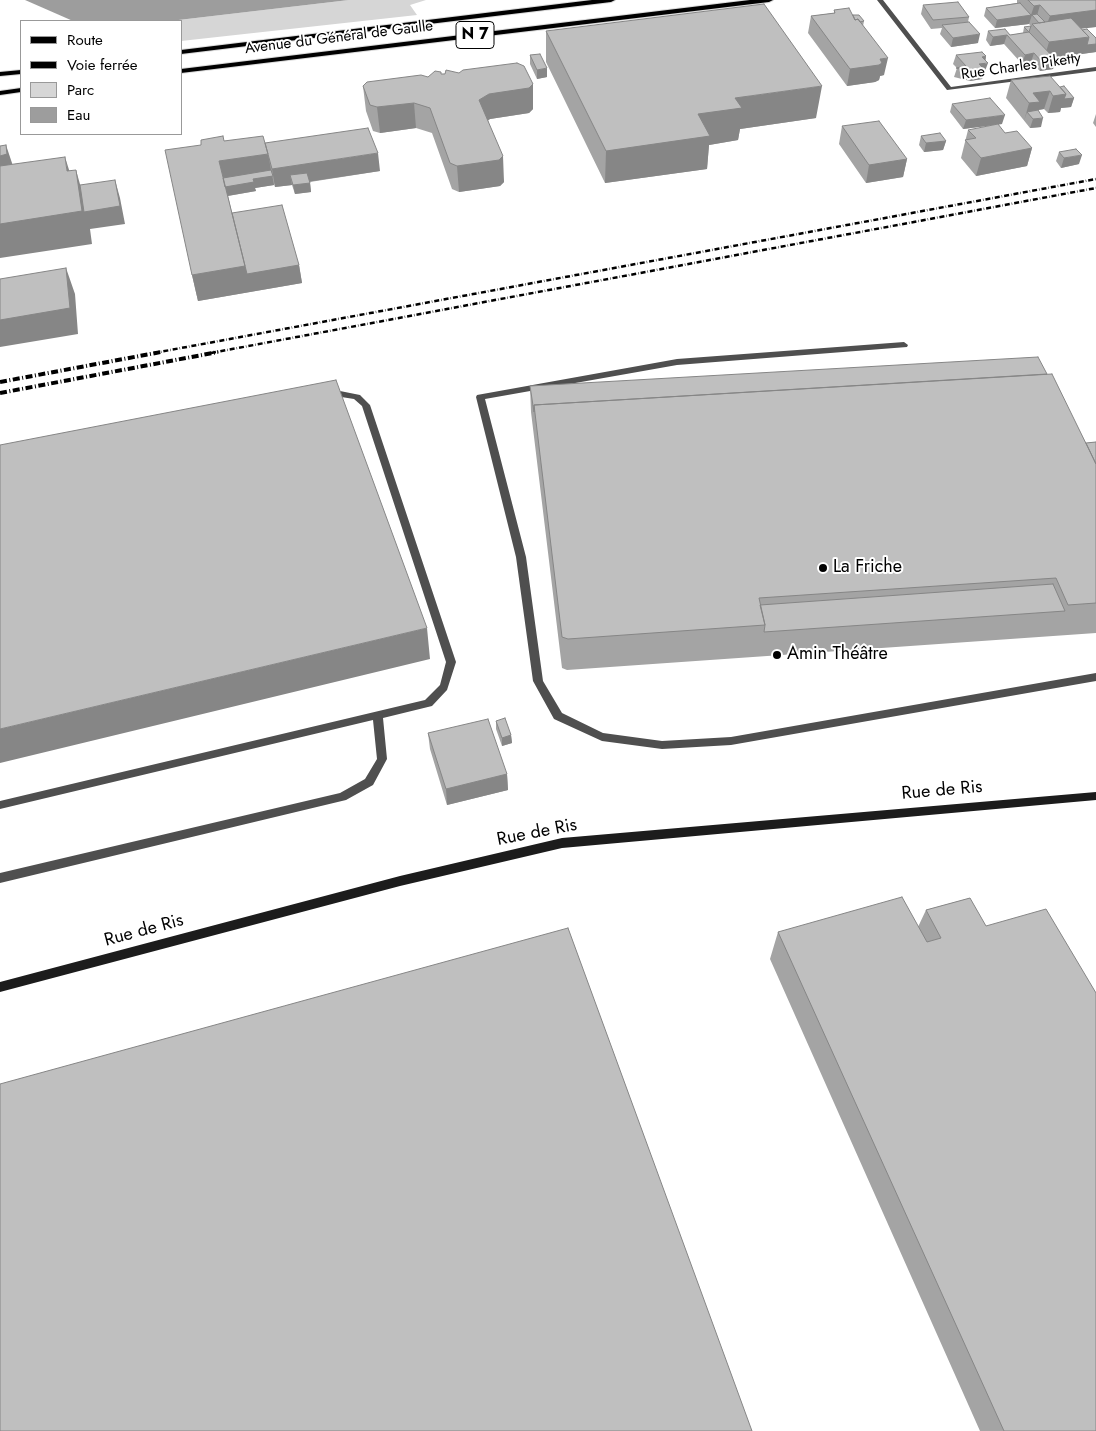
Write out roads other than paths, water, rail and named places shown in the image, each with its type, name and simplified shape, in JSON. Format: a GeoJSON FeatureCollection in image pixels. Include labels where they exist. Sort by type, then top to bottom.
{"type":"FeatureCollection","features":[{"type":"Feature","properties":{"kind":"main road","name":"Avenue du Général de Gaulle"},"geometry":{"type":"LineString","coordinates":[[182,52],[611,0]]}},
{"type":"Feature","properties":{"kind":"main road","name":"Avenue du Général de Gaulle"},"geometry":{"type":"LineString","coordinates":[[182,71],[769,0]]}},
{"type":"Feature","properties":{"kind":"main road"},"geometry":{"type":"LineString","coordinates":[[0,74],[20,72]]}},
{"type":"Feature","properties":{"kind":"main road"},"geometry":{"type":"LineString","coordinates":[[0,92],[20,90]]}},
{"type":"Feature","properties":{"kind":"main road","name":"Rue de Ris"},"geometry":{"type":"LineString","coordinates":[[0,987],[400,882],[562,843],[1096,796]]}},
{"type":"Feature","properties":{"kind":"street","name":"Rue Charles Piketty"},"geometry":{"type":"LineString","coordinates":[[880,0],[949,89],[1096,69]]}},
{"type":"Feature","properties":{"kind":"street"},"geometry":{"type":"LineString","coordinates":[[904,345],[677,362],[480,397],[521,557],[538,681],[558,716],[602,737],[662,745],[732,741],[1096,677]]}},
{"type":"Feature","properties":{"kind":"street"},"geometry":{"type":"LineString","coordinates":[[0,805],[428,703],[444,687],[451,662],[366,405],[358,397],[335,393],[316,397]]}},
{"type":"Feature","properties":{"kind":"street"},"geometry":{"type":"LineString","coordinates":[[0,878],[342,797],[369,782],[382,759],[378,716]]}},
{"type":"Feature","properties":{"kind":"water"},"geometry":{"type":"Polygon","coordinates":[[[25,0],[349,0],[179,20],[71,20],[25,0]]]}},
{"type":"Feature","properties":{"kind":"railway"},"geometry":{"type":"LineString","coordinates":[[154,353],[1096,179]]}},
{"type":"Feature","properties":{"kind":"railway"},"geometry":{"type":"LineString","coordinates":[[211,353],[1096,188]]}},
{"type":"Feature","properties":{"kind":"railway"},"geometry":{"type":"LineString","coordinates":[[0,382],[161,352]]}},
{"type":"Feature","properties":{"kind":"railway"},"geometry":{"type":"LineString","coordinates":[[0,393],[218,352]]}},
{"type":"Feature","properties":{"kind":"place","name":"La Friche"},"geometry":{"type":"Point","coordinates":[823,568]}},
{"type":"Feature","properties":{"kind":"place","name":"Amin Théâtre"},"geometry":{"type":"Point","coordinates":[777,655]}}]}
